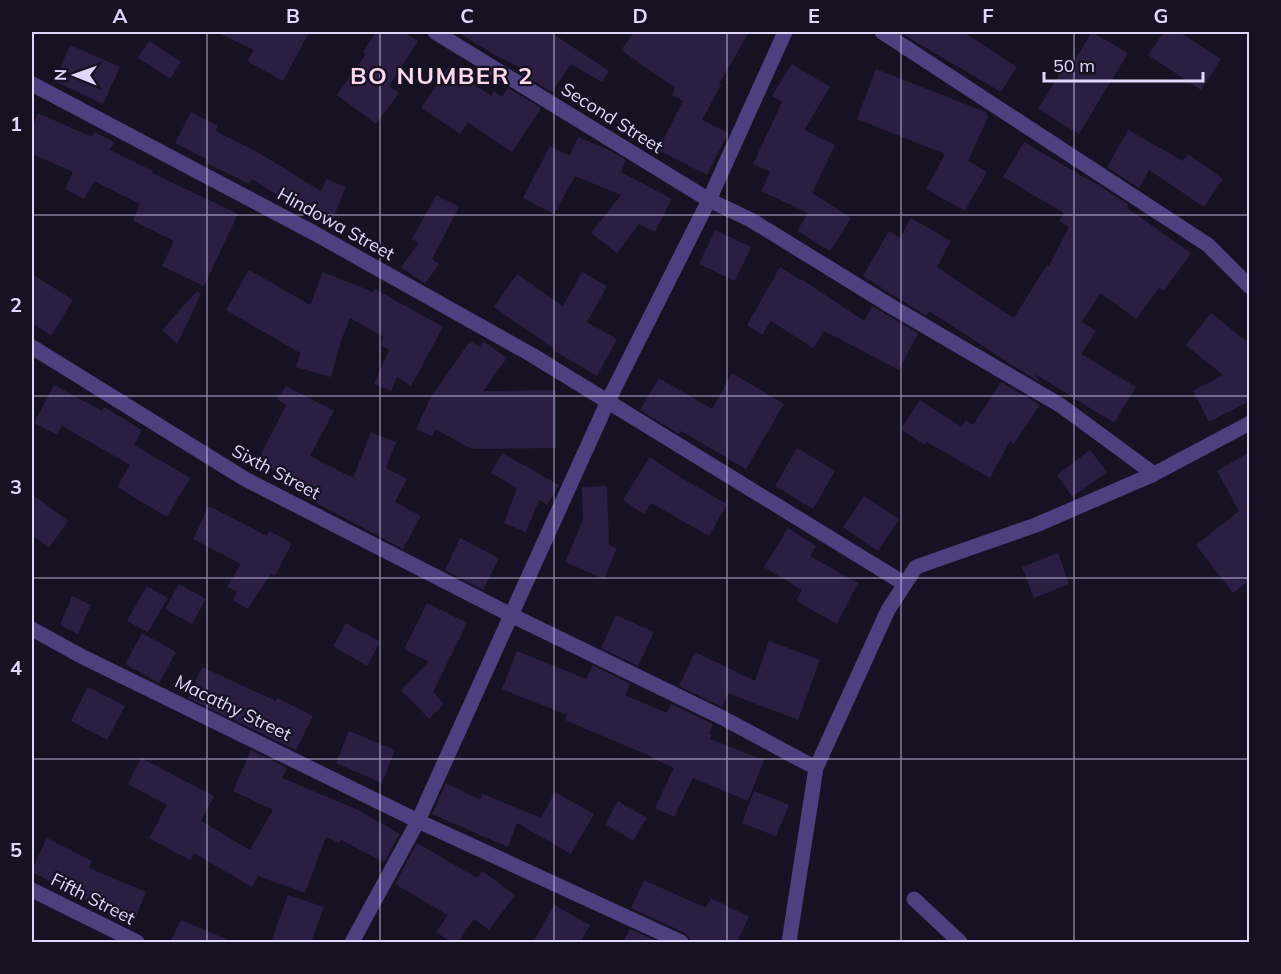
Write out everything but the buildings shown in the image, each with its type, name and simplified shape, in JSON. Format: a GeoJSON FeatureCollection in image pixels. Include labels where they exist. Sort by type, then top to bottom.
{"type":"FeatureCollection","features":[{"type":"Feature","properties":{"kind":"street","name":"Second Street"},"geometry":{"type":"LineString","coordinates":[[435,32],[709,200],[751,220],[894,308],[1060,405],[1154,474]]}},
{"type":"Feature","properties":{"kind":"street"},"geometry":{"type":"LineString","coordinates":[[351,942],[418,821],[511,615],[709,200],[785,32]]}},
{"type":"Feature","properties":{"kind":"street"},"geometry":{"type":"LineString","coordinates":[[882,32],[1208,245],[1250,287]]}},
{"type":"Feature","properties":{"kind":"street","name":"Hindowa Street"},"geometry":{"type":"LineString","coordinates":[[32,84],[314,233],[532,355],[905,584]]}},
{"type":"Feature","properties":{"kind":"street","name":"Sixth Street"},"geometry":{"type":"LineString","coordinates":[[32,346],[245,479],[511,615],[721,717],[816,768]]}},
{"type":"Feature","properties":{"kind":"street"},"geometry":{"type":"LineString","coordinates":[[789,942],[816,768],[888,610],[916,567],[1036,525],[1154,474],[1250,423]]}},
{"type":"Feature","properties":{"kind":"street","name":"Macathy Street"},"geometry":{"type":"LineString","coordinates":[[32,629],[81,656],[418,821],[681,942]]}},
{"type":"Feature","properties":{"kind":"street","name":"Fifth Street"},"geometry":{"type":"LineString","coordinates":[[32,890],[137,942]]}},
{"type":"Feature","properties":{"kind":"street"},"geometry":{"type":"LineString","coordinates":[[914,899],[960,942]]}},
{"type":"Feature","properties":{"kind":"district","name":"BO NUMBER 2"},"geometry":{"type":"Point","coordinates":[442,76]}}]}
